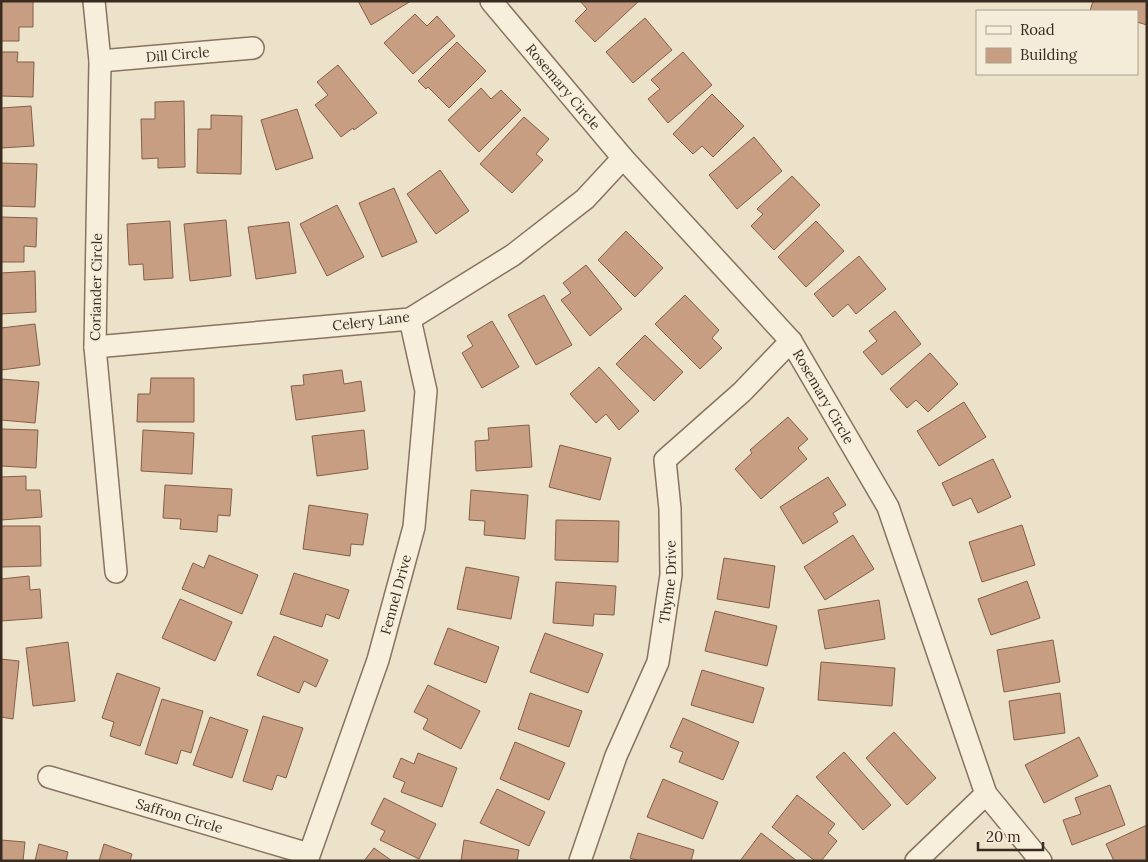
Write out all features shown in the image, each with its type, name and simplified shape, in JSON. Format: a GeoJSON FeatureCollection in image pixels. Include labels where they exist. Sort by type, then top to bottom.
{"type":"FeatureCollection","features":[{"type":"Feature","properties":{"kind":"street","name":"Coriander Circle"},"geometry":{"type":"LineString","coordinates":[[94,1],[100,61],[95,347],[116,572]]}},
{"type":"Feature","properties":{"kind":"street","name":"Rosemary Circle"},"geometry":{"type":"LineString","coordinates":[[491,1],[623,158],[791,341],[888,507],[986,794],[1041,861]]}},
{"type":"Feature","properties":{"kind":"street","name":"Dill Circle"},"geometry":{"type":"LineString","coordinates":[[100,61],[253,48]]}},
{"type":"Feature","properties":{"kind":"street","name":"Celery Lane"},"geometry":{"type":"LineString","coordinates":[[95,347],[410,319],[513,255],[585,199],[623,158]]}},
{"type":"Feature","properties":{"kind":"street","name":"Fennel Drive"},"geometry":{"type":"LineString","coordinates":[[308,857],[378,660],[414,526],[426,391],[410,319]]}},
{"type":"Feature","properties":{"kind":"street","name":"Thyme Drive"},"geometry":{"type":"LineString","coordinates":[[580,861],[616,756],[658,662],[671,575],[670,509],[666,460],[742,392],[791,341]]}},
{"type":"Feature","properties":{"kind":"street","name":"Saffron Circle"},"geometry":{"type":"LineString","coordinates":[[49,777],[308,857]]}},
{"type":"Feature","properties":{"kind":"street"},"geometry":{"type":"LineString","coordinates":[[916,861],[986,794]]}},
{"type":"Feature","properties":{"kind":"building"},"geometry":{"type":"Polygon","coordinates":[[[1,1],[33,1],[33,27],[19,27],[19,41],[1,41],[1,1]]]}},
{"type":"Feature","properties":{"kind":"building"},"geometry":{"type":"Polygon","coordinates":[[[358,1],[411,1],[371,25],[358,1]]]}},
{"type":"Feature","properties":{"kind":"building"},"geometry":{"type":"Polygon","coordinates":[[[580,1],[639,1],[595,42],[575,21],[587,9],[580,1]]]}},
{"type":"Feature","properties":{"kind":"building"},"geometry":{"type":"Polygon","coordinates":[[[1093,1],[1147,1],[1147,25],[1138,22],[1138,10],[1090,10],[1093,1]]]}},
{"type":"Feature","properties":{"kind":"building"},"geometry":{"type":"Polygon","coordinates":[[[415,14],[427,26],[437,16],[455,36],[413,74],[384,43],[415,14]]]}},
{"type":"Feature","properties":{"kind":"building"},"geometry":{"type":"Polygon","coordinates":[[[645,18],[672,50],[633,83],[606,52],[645,18]]]}},
{"type":"Feature","properties":{"kind":"building"},"geometry":{"type":"Polygon","coordinates":[[[457,42],[486,71],[449,108],[428,87],[426,89],[418,81],[457,42]]]}},
{"type":"Feature","properties":{"kind":"building"},"geometry":{"type":"Polygon","coordinates":[[[1,52],[18,52],[17,62],[34,62],[33,97],[1,96],[1,52]]]}},
{"type":"Feature","properties":{"kind":"building"},"geometry":{"type":"Polygon","coordinates":[[[683,52],[712,85],[668,123],[648,99],[660,89],[651,80],[683,52]]]}},
{"type":"Feature","properties":{"kind":"building"},"geometry":{"type":"Polygon","coordinates":[[[338,65],[377,113],[341,137],[315,105],[328,95],[317,82],[338,65]]]}},
{"type":"Feature","properties":{"kind":"building"},"geometry":{"type":"Polygon","coordinates":[[[481,88],[491,99],[501,90],[521,110],[479,152],[448,120],[481,88]]]}},
{"type":"Feature","properties":{"kind":"building"},"geometry":{"type":"Polygon","coordinates":[[[712,94],[744,126],[713,157],[702,146],[693,154],[673,134],[712,94]]]}},
{"type":"Feature","properties":{"kind":"building"},"geometry":{"type":"Polygon","coordinates":[[[184,101],[185,167],[158,168],[158,158],[142,159],[141,119],[155,119],[155,102],[184,101]]]}},
{"type":"Feature","properties":{"kind":"building"},"geometry":{"type":"Polygon","coordinates":[[[31,106],[34,146],[1,148],[1,108],[31,106]]]}},
{"type":"Feature","properties":{"kind":"building"},"geometry":{"type":"Polygon","coordinates":[[[297,109],[313,158],[276,170],[261,120],[297,109]]]}},
{"type":"Feature","properties":{"kind":"building"},"geometry":{"type":"Polygon","coordinates":[[[211,115],[242,116],[241,174],[197,173],[198,129],[211,129],[211,115]]]}},
{"type":"Feature","properties":{"kind":"building"},"geometry":{"type":"Polygon","coordinates":[[[524,117],[549,139],[536,154],[543,160],[512,193],[480,164],[524,117]]]}},
{"type":"Feature","properties":{"kind":"building"},"geometry":{"type":"Polygon","coordinates":[[[754,137],[782,171],[737,209],[709,175],[754,137]]]}},
{"type":"Feature","properties":{"kind":"building"},"geometry":{"type":"Polygon","coordinates":[[[1,163],[37,164],[35,207],[1,206],[1,163]]]}},
{"type":"Feature","properties":{"kind":"building"},"geometry":{"type":"Polygon","coordinates":[[[440,170],[469,211],[436,234],[407,194],[440,170]]]}},
{"type":"Feature","properties":{"kind":"building"},"geometry":{"type":"Polygon","coordinates":[[[792,176],[820,205],[774,250],[751,226],[763,214],[757,209],[792,176]]]}},
{"type":"Feature","properties":{"kind":"building"},"geometry":{"type":"Polygon","coordinates":[[[394,188],[417,242],[382,257],[359,203],[394,188]]]}},
{"type":"Feature","properties":{"kind":"building"},"geometry":{"type":"Polygon","coordinates":[[[337,205],[364,257],[327,276],[300,224],[337,205]]]}},
{"type":"Feature","properties":{"kind":"building"},"geometry":{"type":"Polygon","coordinates":[[[1,217],[37,218],[36,247],[24,246],[24,262],[1,262],[1,217]]]}},
{"type":"Feature","properties":{"kind":"building"},"geometry":{"type":"Polygon","coordinates":[[[226,220],[231,276],[190,281],[184,224],[226,220]]]}},
{"type":"Feature","properties":{"kind":"building"},"geometry":{"type":"Polygon","coordinates":[[[170,221],[173,278],[144,280],[143,264],[129,265],[127,224],[170,221]]]}},
{"type":"Feature","properties":{"kind":"building"},"geometry":{"type":"Polygon","coordinates":[[[816,221],[844,251],[806,287],[778,257],[816,221]]]}},
{"type":"Feature","properties":{"kind":"building"},"geometry":{"type":"Polygon","coordinates":[[[289,222],[296,273],[256,279],[248,227],[289,222]]]}},
{"type":"Feature","properties":{"kind":"building"},"geometry":{"type":"Polygon","coordinates":[[[626,231],[663,268],[635,297],[598,260],[626,231]]]}},
{"type":"Feature","properties":{"kind":"building"},"geometry":{"type":"Polygon","coordinates":[[[859,256],[886,289],[856,314],[848,304],[833,317],[814,294],[859,256]]]}},
{"type":"Feature","properties":{"kind":"building"},"geometry":{"type":"Polygon","coordinates":[[[586,265],[622,309],[590,336],[561,300],[571,293],[563,283],[586,265]]]}},
{"type":"Feature","properties":{"kind":"building"},"geometry":{"type":"Polygon","coordinates":[[[35,271],[36,312],[1,314],[1,273],[35,271]]]}},
{"type":"Feature","properties":{"kind":"building"},"geometry":{"type":"Polygon","coordinates":[[[544,295],[572,345],[536,365],[508,315],[544,295]]]}},
{"type":"Feature","properties":{"kind":"building"},"geometry":{"type":"Polygon","coordinates":[[[685,295],[719,330],[712,338],[722,348],[700,369],[655,324],[685,295]]]}},
{"type":"Feature","properties":{"kind":"building"},"geometry":{"type":"Polygon","coordinates":[[[895,311],[921,344],[882,375],[863,352],[877,341],[869,331],[895,311]]]}},
{"type":"Feature","properties":{"kind":"building"},"geometry":{"type":"Polygon","coordinates":[[[492,321],[519,367],[482,388],[462,353],[473,346],[467,336],[492,321]]]}},
{"type":"Feature","properties":{"kind":"building"},"geometry":{"type":"Polygon","coordinates":[[[35,324],[40,365],[1,370],[1,328],[35,324]]]}},
{"type":"Feature","properties":{"kind":"building"},"geometry":{"type":"Polygon","coordinates":[[[645,335],[683,372],[654,401],[616,364],[645,335]]]}},
{"type":"Feature","properties":{"kind":"building"},"geometry":{"type":"Polygon","coordinates":[[[930,353],[958,384],[928,412],[916,400],[907,408],[890,389],[930,353]]]}},
{"type":"Feature","properties":{"kind":"building"},"geometry":{"type":"Polygon","coordinates":[[[599,367],[639,411],[619,430],[606,414],[596,423],[570,394],[599,367]]]}},
{"type":"Feature","properties":{"kind":"building"},"geometry":{"type":"Polygon","coordinates":[[[342,370],[344,384],[361,381],[365,411],[296,420],[291,386],[304,385],[303,375],[342,370]]]}},
{"type":"Feature","properties":{"kind":"building"},"geometry":{"type":"Polygon","coordinates":[[[151,378],[194,378],[194,422],[137,422],[138,394],[150,394],[151,378]]]}},
{"type":"Feature","properties":{"kind":"building"},"geometry":{"type":"Polygon","coordinates":[[[1,379],[39,382],[35,423],[1,420],[1,379]]]}},
{"type":"Feature","properties":{"kind":"building"},"geometry":{"type":"Polygon","coordinates":[[[964,402],[986,437],[939,466],[917,431],[964,402]]]}},
{"type":"Feature","properties":{"kind":"building"},"geometry":{"type":"Polygon","coordinates":[[[788,417],[808,439],[798,448],[807,459],[761,499],[735,469],[752,453],[750,450],[788,417]]]}},
{"type":"Feature","properties":{"kind":"building"},"geometry":{"type":"Polygon","coordinates":[[[529,425],[532,467],[476,471],[475,441],[489,440],[488,428],[529,425]]]}},
{"type":"Feature","properties":{"kind":"building"},"geometry":{"type":"Polygon","coordinates":[[[1,429],[38,430],[36,468],[1,466],[1,429]]]}},
{"type":"Feature","properties":{"kind":"building"},"geometry":{"type":"Polygon","coordinates":[[[143,430],[194,433],[192,474],[141,471],[143,430]]]}},
{"type":"Feature","properties":{"kind":"building"},"geometry":{"type":"Polygon","coordinates":[[[364,430],[368,469],[317,476],[312,436],[364,430]]]}},
{"type":"Feature","properties":{"kind":"building"},"geometry":{"type":"Polygon","coordinates":[[[560,445],[611,458],[600,500],[549,487],[560,445]]]}},
{"type":"Feature","properties":{"kind":"building"},"geometry":{"type":"Polygon","coordinates":[[[993,459],[1011,497],[978,513],[971,498],[953,506],[942,483],[993,459]]]}},
{"type":"Feature","properties":{"kind":"building"},"geometry":{"type":"Polygon","coordinates":[[[26,476],[26,490],[40,490],[42,517],[1,520],[1,477],[26,476]]]}},
{"type":"Feature","properties":{"kind":"building"},"geometry":{"type":"Polygon","coordinates":[[[828,477],[846,505],[833,513],[838,522],[803,544],[780,507],[828,477]]]}},
{"type":"Feature","properties":{"kind":"building"},"geometry":{"type":"Polygon","coordinates":[[[165,485],[232,489],[230,516],[218,515],[217,532],[180,529],[181,519],[163,518],[165,485]]]}},
{"type":"Feature","properties":{"kind":"building"},"geometry":{"type":"Polygon","coordinates":[[[471,490],[528,495],[525,539],[484,535],[485,521],[469,520],[471,490]]]}},
{"type":"Feature","properties":{"kind":"building"},"geometry":{"type":"Polygon","coordinates":[[[309,505],[368,514],[363,545],[351,544],[350,556],[303,549],[309,505]]]}},
{"type":"Feature","properties":{"kind":"building"},"geometry":{"type":"Polygon","coordinates":[[[556,520],[619,521],[618,562],[555,560],[556,520]]]}},
{"type":"Feature","properties":{"kind":"building"},"geometry":{"type":"Polygon","coordinates":[[[1022,525],[1035,565],[982,582],[969,542],[1022,525]]]}},
{"type":"Feature","properties":{"kind":"building"},"geometry":{"type":"Polygon","coordinates":[[[1,526],[40,526],[41,566],[1,567],[1,526]]]}},
{"type":"Feature","properties":{"kind":"building"},"geometry":{"type":"Polygon","coordinates":[[[853,535],[874,569],[825,600],[804,567],[853,535]]]}},
{"type":"Feature","properties":{"kind":"building"},"geometry":{"type":"Polygon","coordinates":[[[209,555],[258,575],[242,614],[182,589],[193,563],[204,568],[209,555]]]}},
{"type":"Feature","properties":{"kind":"building"},"geometry":{"type":"Polygon","coordinates":[[[724,558],[775,566],[769,608],[717,599],[724,558]]]}},
{"type":"Feature","properties":{"kind":"building"},"geometry":{"type":"Polygon","coordinates":[[[466,567],[519,577],[511,619],[457,609],[466,567]]]}},
{"type":"Feature","properties":{"kind":"building"},"geometry":{"type":"Polygon","coordinates":[[[294,573],[349,590],[339,619],[326,614],[322,627],[280,614],[294,573]]]}},
{"type":"Feature","properties":{"kind":"building"},"geometry":{"type":"Polygon","coordinates":[[[29,576],[30,590],[40,589],[42,618],[1,621],[1,579],[29,576]]]}},
{"type":"Feature","properties":{"kind":"building"},"geometry":{"type":"Polygon","coordinates":[[[1027,581],[1040,618],[991,635],[978,599],[1027,581]]]}},
{"type":"Feature","properties":{"kind":"building"},"geometry":{"type":"Polygon","coordinates":[[[556,582],[616,586],[614,615],[594,614],[593,626],[553,623],[556,582]]]}},
{"type":"Feature","properties":{"kind":"building"},"geometry":{"type":"Polygon","coordinates":[[[180,599],[232,622],[215,661],[162,638],[180,599]]]}},
{"type":"Feature","properties":{"kind":"building"},"geometry":{"type":"Polygon","coordinates":[[[879,600],[885,639],[825,649],[818,610],[879,600]]]}},
{"type":"Feature","properties":{"kind":"building"},"geometry":{"type":"Polygon","coordinates":[[[715,611],[777,626],[767,666],[705,651],[715,611]]]}},
{"type":"Feature","properties":{"kind":"building"},"geometry":{"type":"Polygon","coordinates":[[[448,628],[499,647],[486,683],[434,664],[448,628]]]}},
{"type":"Feature","properties":{"kind":"building"},"geometry":{"type":"Polygon","coordinates":[[[545,633],[603,654],[588,693],[530,672],[545,633]]]}},
{"type":"Feature","properties":{"kind":"building"},"geometry":{"type":"Polygon","coordinates":[[[274,636],[328,660],[316,687],[304,681],[299,693],[257,675],[274,636]]]}},
{"type":"Feature","properties":{"kind":"building"},"geometry":{"type":"Polygon","coordinates":[[[1053,640],[1060,682],[1004,692],[997,650],[1053,640]]]}},
{"type":"Feature","properties":{"kind":"building"},"geometry":{"type":"Polygon","coordinates":[[[68,642],[75,701],[33,706],[26,648],[68,642]]]}},
{"type":"Feature","properties":{"kind":"building"},"geometry":{"type":"Polygon","coordinates":[[[1,659],[19,661],[13,719],[1,717],[1,659]]]}},
{"type":"Feature","properties":{"kind":"building"},"geometry":{"type":"Polygon","coordinates":[[[821,662],[895,668],[892,706],[818,700],[821,662]]]}},
{"type":"Feature","properties":{"kind":"building"},"geometry":{"type":"Polygon","coordinates":[[[702,670],[764,688],[753,723],[691,705],[702,670]]]}},
{"type":"Feature","properties":{"kind":"building"},"geometry":{"type":"Polygon","coordinates":[[[117,673],[160,688],[140,746],[110,736],[114,722],[102,718],[117,673]]]}},
{"type":"Feature","properties":{"kind":"building"},"geometry":{"type":"Polygon","coordinates":[[[428,685],[480,711],[461,749],[423,729],[428,719],[414,712],[428,685]]]}},
{"type":"Feature","properties":{"kind":"building"},"geometry":{"type":"Polygon","coordinates":[[[530,693],[582,711],[569,747],[518,729],[530,693]]]}},
{"type":"Feature","properties":{"kind":"building"},"geometry":{"type":"Polygon","coordinates":[[[1060,693],[1065,733],[1014,740],[1009,701],[1060,693]]]}},
{"type":"Feature","properties":{"kind":"building"},"geometry":{"type":"Polygon","coordinates":[[[162,699],[203,711],[191,753],[181,750],[177,764],[145,754],[162,699]]]}},
{"type":"Feature","properties":{"kind":"building"},"geometry":{"type":"Polygon","coordinates":[[[263,716],[303,728],[286,778],[277,775],[272,790],[243,781],[263,716]]]}},
{"type":"Feature","properties":{"kind":"building"},"geometry":{"type":"Polygon","coordinates":[[[210,717],[248,730],[232,778],[193,765],[210,717]]]}},
{"type":"Feature","properties":{"kind":"building"},"geometry":{"type":"Polygon","coordinates":[[[683,718],[739,742],[723,780],[679,762],[683,752],[670,747],[683,718]]]}},
{"type":"Feature","properties":{"kind":"building"},"geometry":{"type":"Polygon","coordinates":[[[894,732],[936,778],[907,805],[866,758],[894,732]]]}},
{"type":"Feature","properties":{"kind":"building"},"geometry":{"type":"Polygon","coordinates":[[[1079,737],[1098,776],[1044,803],[1025,765],[1079,737]]]}},
{"type":"Feature","properties":{"kind":"building"},"geometry":{"type":"Polygon","coordinates":[[[515,742],[565,763],[549,800],[500,779],[515,742]]]}},
{"type":"Feature","properties":{"kind":"building"},"geometry":{"type":"Polygon","coordinates":[[[844,752],[891,805],[863,830],[816,777],[844,752]]]}},
{"type":"Feature","properties":{"kind":"building"},"geometry":{"type":"Polygon","coordinates":[[[418,753],[457,768],[442,807],[401,792],[405,782],[393,777],[401,758],[414,764],[418,753]]]}},
{"type":"Feature","properties":{"kind":"building"},"geometry":{"type":"Polygon","coordinates":[[[663,779],[718,802],[703,839],[647,817],[663,779]]]}},
{"type":"Feature","properties":{"kind":"building"},"geometry":{"type":"Polygon","coordinates":[[[1110,785],[1125,825],[1072,845],[1063,820],[1081,814],[1075,798],[1110,785]]]}},
{"type":"Feature","properties":{"kind":"building"},"geometry":{"type":"Polygon","coordinates":[[[497,789],[545,812],[529,846],[480,823],[497,789]]]}},
{"type":"Feature","properties":{"kind":"building"},"geometry":{"type":"Polygon","coordinates":[[[797,795],[835,824],[828,833],[837,841],[821,861],[815,861],[772,827],[797,795]]]}},
{"type":"Feature","properties":{"kind":"building"},"geometry":{"type":"Polygon","coordinates":[[[384,798],[436,824],[419,859],[380,840],[385,831],[371,824],[384,798]]]}},
{"type":"Feature","properties":{"kind":"building"},"geometry":{"type":"Polygon","coordinates":[[[1147,825],[1147,861],[1114,861],[1106,844],[1147,825]]]}},
{"type":"Feature","properties":{"kind":"building"},"geometry":{"type":"Polygon","coordinates":[[[638,833],[694,850],[691,861],[640,861],[630,858],[638,833]]]}},
{"type":"Feature","properties":{"kind":"building"},"geometry":{"type":"Polygon","coordinates":[[[761,833],[797,861],[740,861],[761,833]]]}},
{"type":"Feature","properties":{"kind":"building"},"geometry":{"type":"Polygon","coordinates":[[[1,840],[25,842],[23,861],[1,861],[1,840]]]}},
{"type":"Feature","properties":{"kind":"building"},"geometry":{"type":"Polygon","coordinates":[[[464,840],[519,850],[517,861],[461,861],[464,840]]]}},
{"type":"Feature","properties":{"kind":"building"},"geometry":{"type":"Polygon","coordinates":[[[39,844],[68,852],[66,861],[35,861],[39,844]]]}},
{"type":"Feature","properties":{"kind":"building"},"geometry":{"type":"Polygon","coordinates":[[[104,844],[132,854],[130,861],[99,861],[104,844]]]}},
{"type":"Feature","properties":{"kind":"building"},"geometry":{"type":"Polygon","coordinates":[[[374,848],[392,861],[364,861],[374,848]]]}}]}
